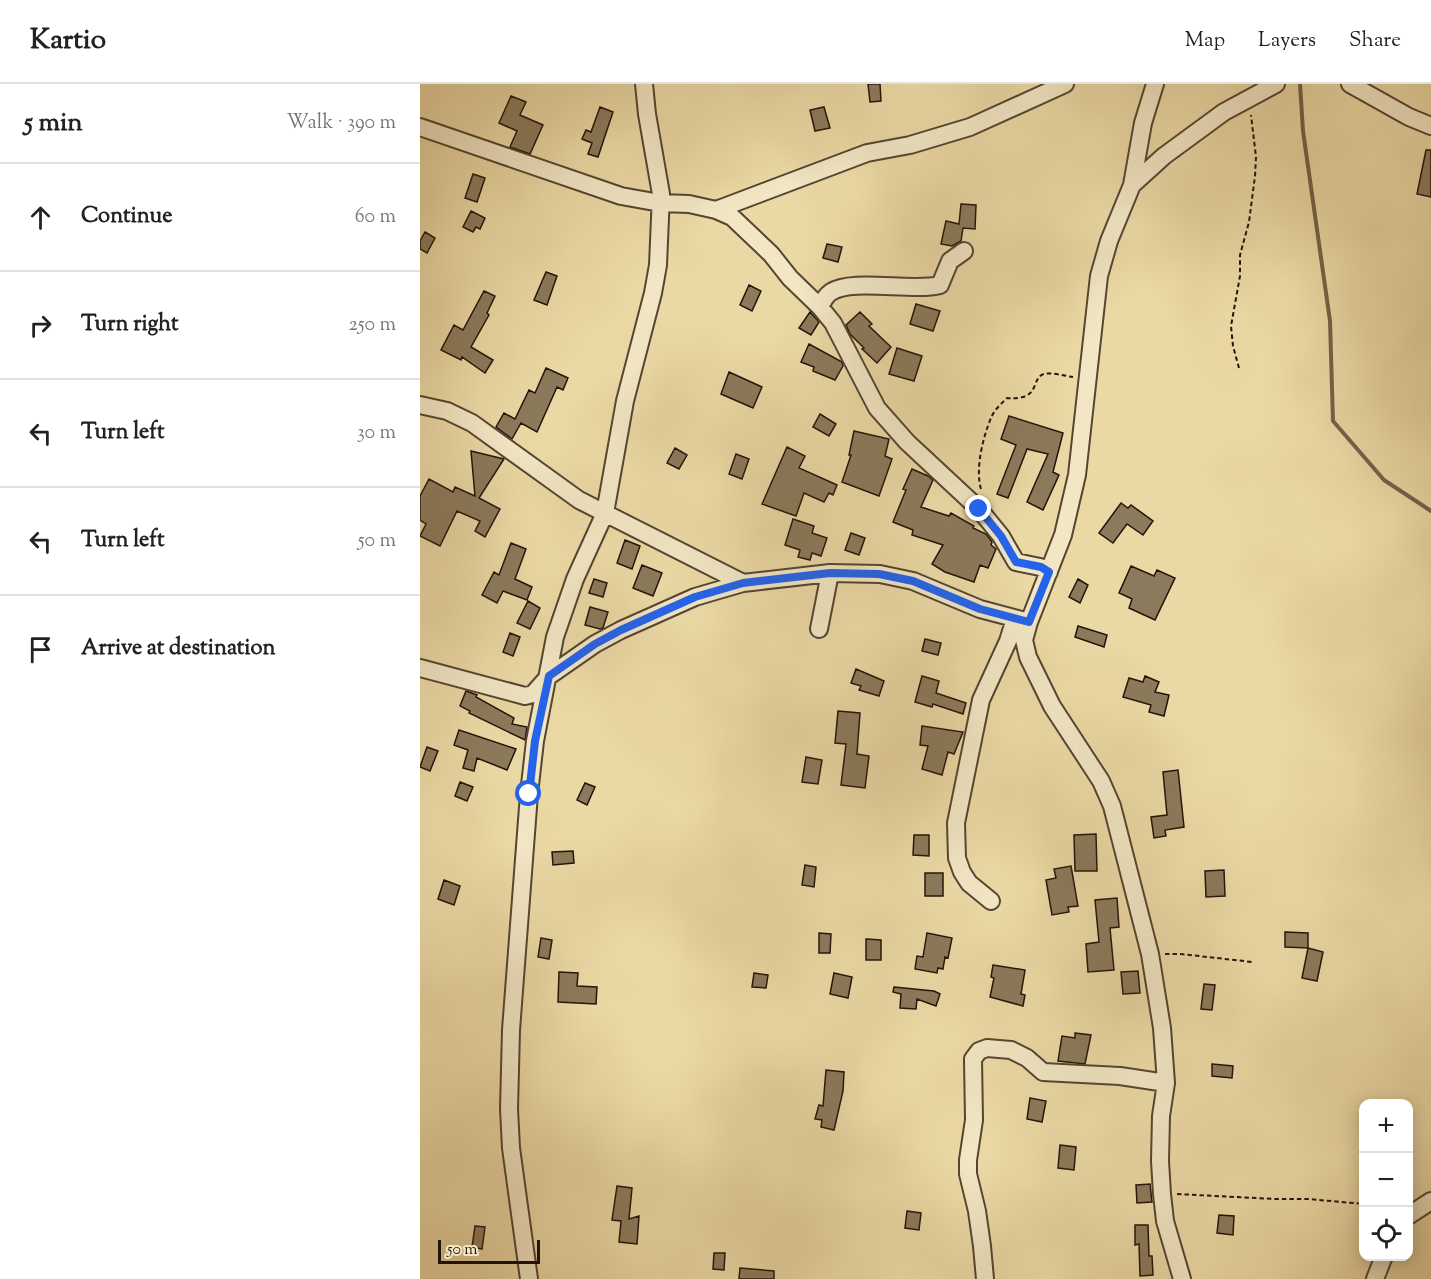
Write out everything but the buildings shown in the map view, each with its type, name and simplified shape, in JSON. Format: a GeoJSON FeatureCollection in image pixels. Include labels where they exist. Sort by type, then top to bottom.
{"type":"FeatureCollection","features":[{"type":"Feature","properties":{"kind":"street"},"geometry":{"type":"LineString","coordinates":[[529,1279],[511,1148],[509,1109],[511,1030],[529,794],[535,741],[559,622],[575,579],[605,513],[610,476],[626,401],[654,293],[658,265],[659,182],[644,84]]}},
{"type":"Feature","properties":{"kind":"street"},"geometry":{"type":"LineString","coordinates":[[716,210],[867,153],[910,145],[970,127],[1065,84]]}},
{"type":"Feature","properties":{"kind":"street"},"geometry":{"type":"LineString","coordinates":[[991,901],[969,883],[962,872],[957,858],[956,823],[981,700],[1008,641],[1022,621],[1049,572],[1063,535],[1077,475],[1099,276],[1109,241],[1132,185],[1143,123],[1155,84]]}},
{"type":"Feature","properties":{"kind":"street"},"geometry":{"type":"LineString","coordinates":[[1350,84],[1409,117],[1431,126]]}},
{"type":"Feature","properties":{"kind":"street"},"geometry":{"type":"LineString","coordinates":[[1132,185],[1164,156],[1224,112],[1273,85]]}},
{"type":"Feature","properties":{"kind":"street"},"geometry":{"type":"LineString","coordinates":[[420,127],[621,196],[660,203],[689,204],[716,210],[732,217],[771,254],[833,323],[877,408],[907,442],[979,509],[1001,536],[1016,562],[1041,567],[1049,572]]}},
{"type":"Feature","properties":{"kind":"street"},"geometry":{"type":"LineString","coordinates":[[820,307],[829,293],[846,285],[907,287],[940,285],[950,261],[964,251]]}},
{"type":"Feature","properties":{"kind":"street"},"geometry":{"type":"LineString","coordinates":[[420,405],[447,411],[472,423],[579,500],[743,583]]}},
{"type":"Feature","properties":{"kind":"street"},"geometry":{"type":"LineString","coordinates":[[420,668],[525,696],[533,694],[549,676],[595,644],[695,597],[743,583],[830,573],[879,574],[913,581],[980,609],[1022,621]]}},
{"type":"Feature","properties":{"kind":"street"},"geometry":{"type":"LineString","coordinates":[[819,629],[830,573]]}},
{"type":"Feature","properties":{"kind":"street"},"geometry":{"type":"LineString","coordinates":[[1022,621],[1028,657],[1052,706],[1101,781],[1112,806],[1150,954],[1162,1028],[1166,1083],[1161,1116],[1162,1194],[1165,1221],[1182,1279]]}},
{"type":"Feature","properties":{"kind":"street"},"geometry":{"type":"LineString","coordinates":[[985,1279],[977,1211],[968,1174],[974,1120],[973,1059],[979,1051],[987,1048],[1011,1050],[1027,1058],[1043,1072],[1120,1076],[1166,1083]]}},
{"type":"Feature","properties":{"kind":"street"},"geometry":{"type":"LineString","coordinates":[[1413,1213],[1431,1201]]}},
{"type":"Feature","properties":{"kind":"street"},"geometry":{"type":"LineString","coordinates":[[1374,1279],[1382,1261]]}},
{"type":"Feature","properties":{"kind":"path"},"geometry":{"type":"LineString","coordinates":[[1239,368],[1231,326],[1240,276],[1240,255],[1253,199],[1256,157],[1248,98]]}},
{"type":"Feature","properties":{"kind":"path"},"geometry":{"type":"LineString","coordinates":[[979,509],[983,494],[978,479],[979,462],[992,416],[997,408],[1006,399],[1026,396],[1034,391],[1039,377],[1044,374],[1087,379]]}},
{"type":"Feature","properties":{"kind":"path"},"geometry":{"type":"LineString","coordinates":[[1150,954],[1181,954],[1252,962]]}},
{"type":"Feature","properties":{"kind":"path"},"geometry":{"type":"LineString","coordinates":[[1162,1194],[1359,1203]]}},
{"type":"Feature","properties":{"kind":"waterway"},"geometry":{"type":"LineString","coordinates":[[1300,84],[1303,131],[1330,321],[1333,421],[1384,480],[1431,511]]}},
{"type":"Feature","properties":{"kind":"route"},"geometry":{"type":"LineString","coordinates":[[529,794],[535,741],[549,676],[595,644],[621,630],[651,615],[718,589],[743,583],[830,573],[879,574],[913,581],[944,592],[980,609],[1029,622],[1049,572],[1041,567],[1016,562],[1011,557],[1001,536],[979,509]]}}]}
